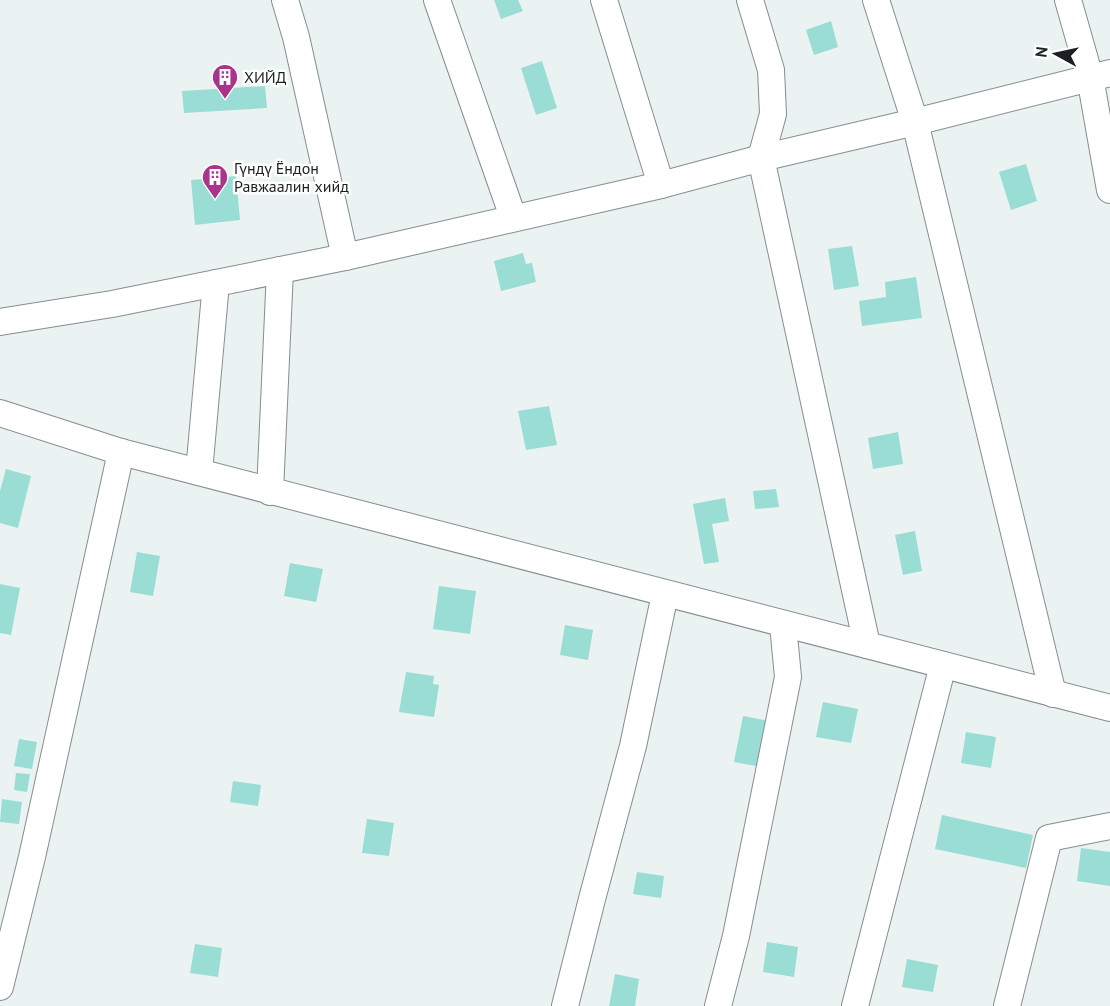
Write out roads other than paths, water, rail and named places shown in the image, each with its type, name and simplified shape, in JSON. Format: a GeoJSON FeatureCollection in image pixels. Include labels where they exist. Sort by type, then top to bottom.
{"type":"FeatureCollection","features":[{"type":"Feature","properties":{"kind":"street"},"geometry":{"type":"LineString","coordinates":[[285,0],[296,37],[345,257]]}},
{"type":"Feature","properties":{"kind":"street"},"geometry":{"type":"LineString","coordinates":[[437,0],[513,217]]}},
{"type":"Feature","properties":{"kind":"street"},"geometry":{"type":"LineString","coordinates":[[604,0],[661,184]]}},
{"type":"Feature","properties":{"kind":"street"},"geometry":{"type":"LineString","coordinates":[[750,0],[771,70],[773,114],[762,158],[867,645]]}},
{"type":"Feature","properties":{"kind":"street"},"geometry":{"type":"LineString","coordinates":[[876,0],[915,122],[1053,694]]}},
{"type":"Feature","properties":{"kind":"street"},"geometry":{"type":"LineString","coordinates":[[1068,0],[1100,75],[1110,190]]}},
{"type":"Feature","properties":{"kind":"street"},"geometry":{"type":"LineString","coordinates":[[0,322],[112,304],[345,257],[661,184],[1100,75]]}},
{"type":"Feature","properties":{"kind":"street"},"geometry":{"type":"LineString","coordinates":[[270,492],[280,270]]}},
{"type":"Feature","properties":{"kind":"street"},"geometry":{"type":"LineString","coordinates":[[199,472],[216,283]]}},
{"type":"Feature","properties":{"kind":"street"},"geometry":{"type":"LineString","coordinates":[[0,413],[121,452],[270,492],[1110,708]]}},
{"type":"Feature","properties":{"kind":"street"},"geometry":{"type":"LineString","coordinates":[[0,987],[32,857],[121,452]]}},
{"type":"Feature","properties":{"kind":"street"},"geometry":{"type":"LineString","coordinates":[[565,1006],[633,746],[665,594]]}},
{"type":"Feature","properties":{"kind":"street"},"geometry":{"type":"LineString","coordinates":[[718,1006],[736,936],[788,677],[783,625]]}},
{"type":"Feature","properties":{"kind":"street"},"geometry":{"type":"LineString","coordinates":[[855,1006],[943,665]]}},
{"type":"Feature","properties":{"kind":"street"},"geometry":{"type":"LineString","coordinates":[[1007,1006],[1049,838],[1110,826]]}},
{"type":"Feature","properties":{"kind":"place","name":"ХИЙД"},"geometry":{"type":"Point","coordinates":[225,100]}},
{"type":"Feature","properties":{"kind":"place","name":"Гүндү Ёндон Равжаалин хийд"},"geometry":{"type":"Point","coordinates":[215,200]}}]}
